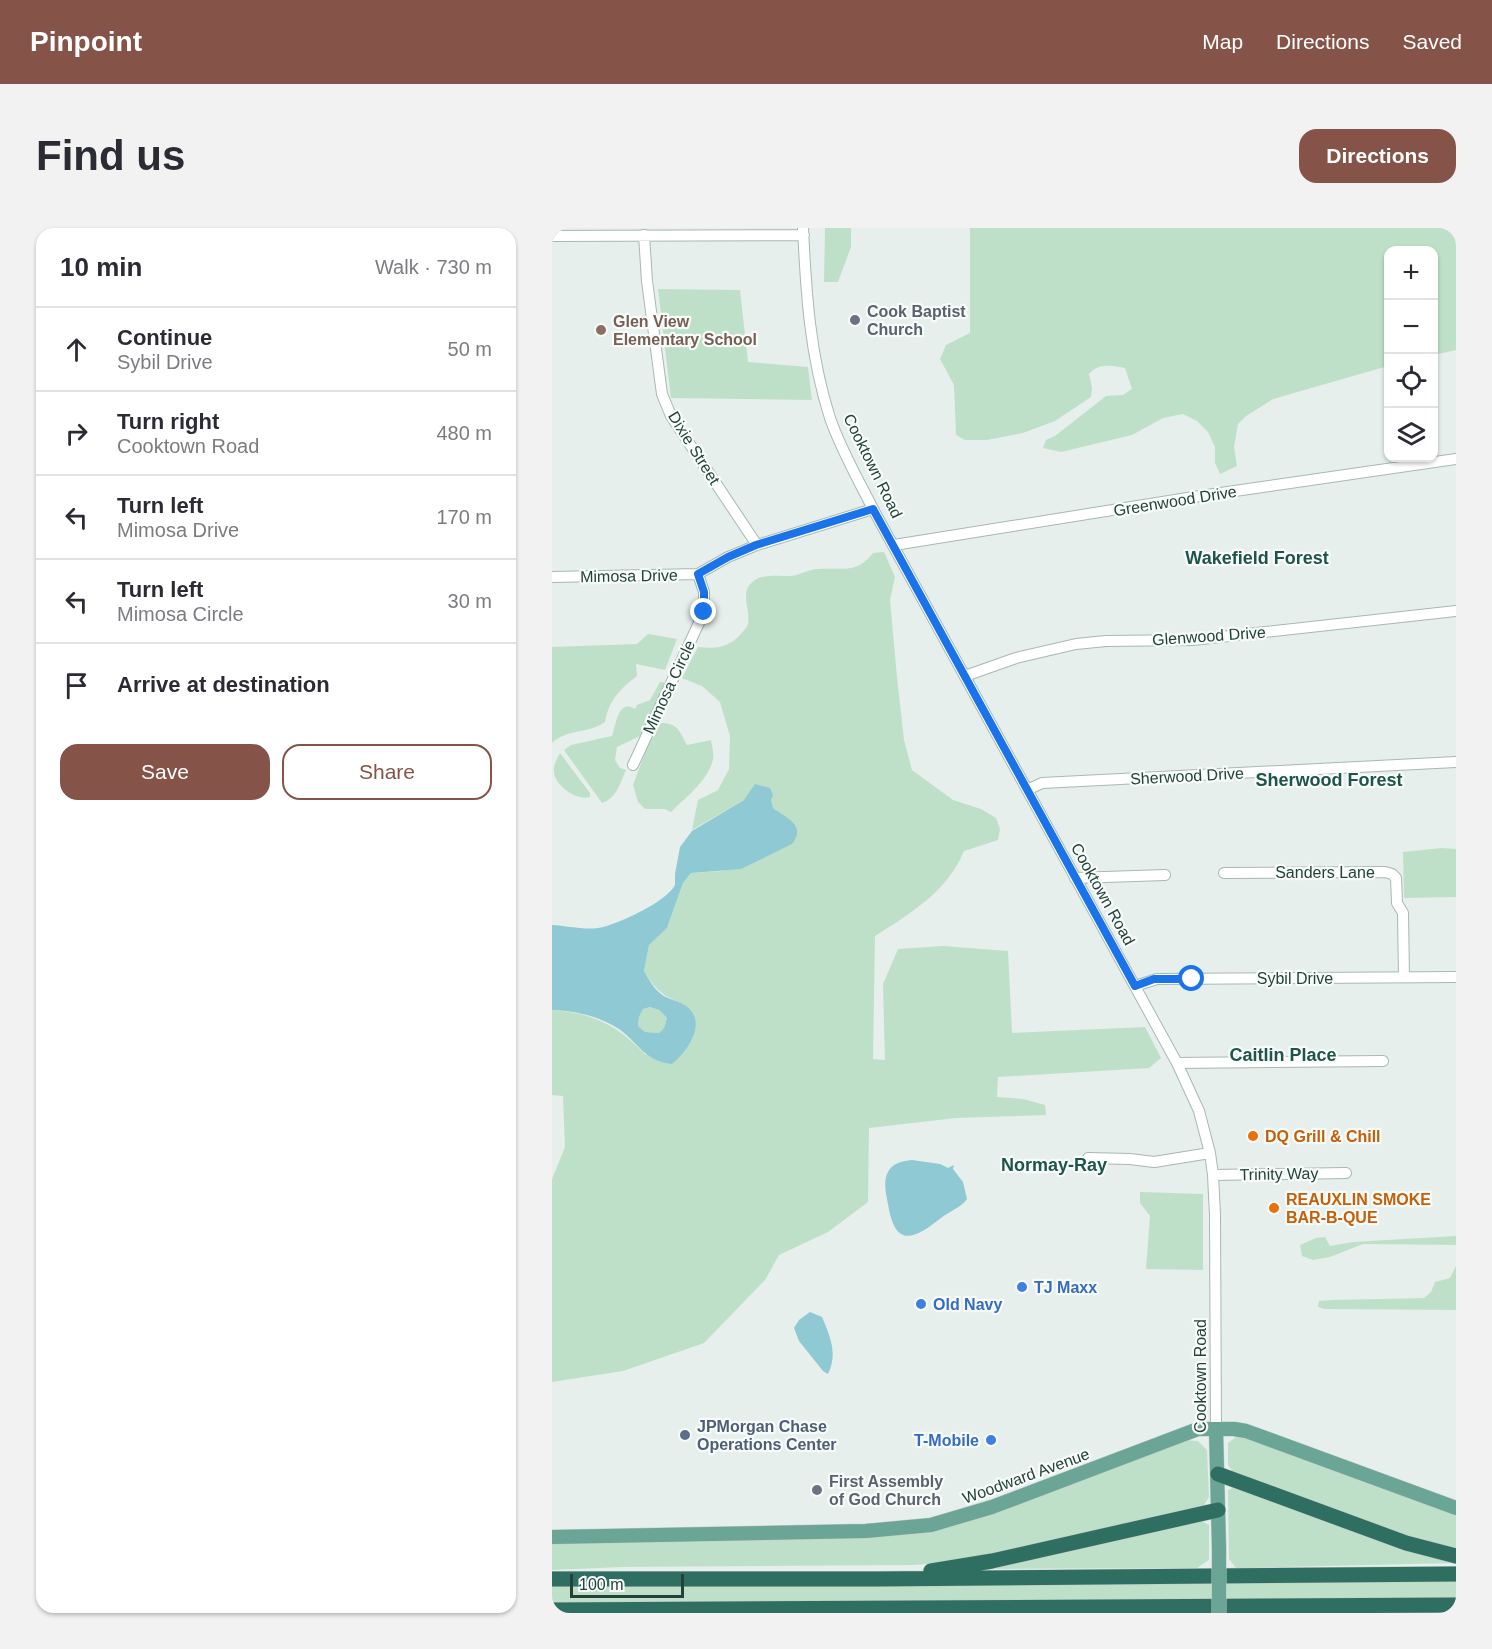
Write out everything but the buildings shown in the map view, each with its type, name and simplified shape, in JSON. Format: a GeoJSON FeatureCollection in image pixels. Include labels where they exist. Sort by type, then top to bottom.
{"type":"FeatureCollection","features":[{"type":"Feature","properties":{"kind":"highway"},"geometry":{"type":"LineString","coordinates":[[1218,1474],[1406,1543],[1456,1556]]}},
{"type":"Feature","properties":{"kind":"highway"},"geometry":{"type":"LineString","coordinates":[[877,1579],[992,1561],[1218,1510]]}},
{"type":"Feature","properties":{"kind":"highway"},"geometry":{"type":"LineString","coordinates":[[552,1579],[1456,1574]]}},
{"type":"Feature","properties":{"kind":"highway"},"geometry":{"type":"LineString","coordinates":[[552,1610],[1456,1605]]}},
{"type":"Feature","properties":{"kind":"highway"},"geometry":{"type":"LineString","coordinates":[[813,1608],[846,1613]]}},
{"type":"Feature","properties":{"kind":"main road","name":"Woodward Avenue"},"geometry":{"type":"LineString","coordinates":[[552,1537],[866,1531],[932,1525],[992,1507],[1198,1429],[1246,1431],[1456,1508]]}},
{"type":"Feature","properties":{"kind":"main road","name":"Cooktown Road"},"geometry":{"type":"LineString","coordinates":[[1216,1429],[1219,1613]]}},
{"type":"Feature","properties":{"kind":"street"},"geometry":{"type":"LineString","coordinates":[[552,236],[804,231]]}},
{"type":"Feature","properties":{"kind":"street","name":"Cooktown Road"},"geometry":{"type":"LineString","coordinates":[[804,231],[808,320],[830,418],[843,451],[1177,1063],[1199,1111],[1213,1175],[1216,1429]]}},
{"type":"Feature","properties":{"kind":"street","name":"Dixie Street"},"geometry":{"type":"LineString","coordinates":[[644,235],[647,281],[662,394],[671,416],[756,545]]}},
{"type":"Feature","properties":{"kind":"street","name":"Greenwood Drive"},"geometry":{"type":"LineString","coordinates":[[1438,460],[1456,459]]}},
{"type":"Feature","properties":{"kind":"street","name":"Greenwood Drive"},"geometry":{"type":"LineString","coordinates":[[894,545],[1407,462]]}},
{"type":"Feature","properties":{"kind":"street","name":"Mimosa Drive"},"geometry":{"type":"LineString","coordinates":[[552,577],[698,574],[756,545],[873,509]]}},
{"type":"Feature","properties":{"kind":"street","name":"Mimosa Circle"},"geometry":{"type":"LineString","coordinates":[[633,765],[704,612],[704,592],[698,574]]}},
{"type":"Feature","properties":{"kind":"street","name":"Glenwood Drive"},"geometry":{"type":"LineString","coordinates":[[965,676],[1042,651],[1076,644],[1125,640],[1193,640],[1456,611]]}},
{"type":"Feature","properties":{"kind":"street","name":"Sherwood Drive"},"geometry":{"type":"LineString","coordinates":[[1027,790],[1042,783],[1456,762]]}},
{"type":"Feature","properties":{"kind":"street","name":"Sanders Lane"},"geometry":{"type":"LineString","coordinates":[[1224,873],[1385,872],[1392,874],[1396,878],[1397,903],[1403,913],[1404,977]]}},
{"type":"Feature","properties":{"kind":"street"},"geometry":{"type":"LineString","coordinates":[[1075,878],[1165,874]]}},
{"type":"Feature","properties":{"kind":"street","name":"Sybil Drive"},"geometry":{"type":"LineString","coordinates":[[1135,986],[1157,979],[1456,976]]}},
{"type":"Feature","properties":{"kind":"street"},"geometry":{"type":"LineString","coordinates":[[1177,1063],[1383,1061]]}},
{"type":"Feature","properties":{"kind":"street"},"geometry":{"type":"LineString","coordinates":[[1088,1158],[1154,1162],[1210,1154]]}},
{"type":"Feature","properties":{"kind":"street","name":"Trinity Way"},"geometry":{"type":"LineString","coordinates":[[1213,1175],[1346,1173]]}},
{"type":"Feature","properties":{"kind":"green space"},"geometry":{"type":"Polygon","coordinates":[[[825,228],[851,228],[851,247],[838,282],[824,282],[825,228]]]}},
{"type":"Feature","properties":{"kind":"green space"},"geometry":{"type":"Polygon","coordinates":[[[970,228],[1456,228],[1456,350],[1438,354],[1438,246],[1384,246],[1384,367],[1273,399],[1246,416],[1238,424],[1236,435],[1234,447],[1237,466],[1220,474],[1215,463],[1215,447],[1208,432],[1197,421],[1183,414],[1163,418],[1132,435],[1061,452],[1043,448],[1046,440],[1055,436],[1106,396],[1123,395],[1132,389],[1125,368],[1115,366],[1101,366],[1092,370],[1089,374],[1091,397],[1055,421],[1023,433],[987,440],[965,440],[956,435],[954,385],[940,359],[946,345],[970,333],[970,228]]]}},
{"type":"Feature","properties":{"kind":"green space"},"geometry":{"type":"Polygon","coordinates":[[[658,289],[740,290],[748,362],[808,367],[812,400],[671,398],[658,289]]]}},
{"type":"Feature","properties":{"kind":"green space"},"geometry":{"type":"Polygon","coordinates":[[[884,552],[895,577],[890,600],[904,740],[912,770],[953,800],[981,809],[996,818],[1000,829],[998,840],[964,851],[957,865],[938,890],[914,910],[875,936],[873,1059],[885,1060],[883,984],[898,949],[943,946],[1008,951],[1012,1033],[1145,1027],[1161,1058],[1149,1068],[998,1077],[997,1097],[1023,1099],[1045,1105],[1046,1115],[956,1118],[869,1128],[868,1202],[828,1232],[779,1255],[765,1280],[704,1343],[623,1371],[552,1382],[552,1179],[565,1147],[563,1096],[552,1095],[552,1010],[580,1014],[604,1022],[625,1036],[646,1055],[685,1005],[661,992],[644,971],[649,945],[667,928],[683,883],[691,873],[722,871],[792,844],[781,814],[773,808],[771,800],[744,800],[692,830],[698,800],[718,790],[729,769],[730,736],[720,702],[702,686],[682,678],[698,647],[716,648],[726,645],[746,628],[748,624],[747,589],[755,580],[767,576],[791,576],[815,569],[848,569],[860,564],[873,553],[884,552]]]}},
{"type":"Feature","properties":{"kind":"green space"},"geometry":{"type":"Polygon","coordinates":[[[648,634],[677,639],[665,670],[636,664],[637,676],[616,696],[609,707],[605,722],[564,736],[552,743],[552,647],[637,644],[648,634]]]}},
{"type":"Feature","properties":{"kind":"green space"},"geometry":{"type":"Polygon","coordinates":[[[660,682],[665,684],[640,736],[617,747],[615,760],[620,768],[626,770],[615,794],[602,803],[564,750],[571,745],[612,736],[621,710],[625,707],[635,709],[637,705],[650,700],[660,682]]]}},
{"type":"Feature","properties":{"kind":"green space"},"geometry":{"type":"Polygon","coordinates":[[[656,723],[676,727],[687,745],[711,740],[713,750],[711,767],[707,774],[671,812],[665,809],[645,809],[638,802],[633,785],[656,723]]]}},
{"type":"Feature","properties":{"kind":"green space"},"geometry":{"type":"Polygon","coordinates":[[[560,753],[590,793],[590,797],[573,795],[558,782],[554,769],[560,753]]]}},
{"type":"Feature","properties":{"kind":"green space"},"geometry":{"type":"Polygon","coordinates":[[[1441,848],[1456,849],[1456,897],[1404,898],[1403,852],[1441,848]]]}},
{"type":"Feature","properties":{"kind":"green space"},"geometry":{"type":"Polygon","coordinates":[[[650,1007],[659,1010],[667,1018],[664,1028],[659,1033],[645,1032],[638,1026],[643,1009],[650,1007]]]}},
{"type":"Feature","properties":{"kind":"green space"},"geometry":{"type":"Polygon","coordinates":[[[1140,1192],[1203,1194],[1203,1270],[1146,1269],[1150,1216],[1140,1203],[1140,1192]]]}},
{"type":"Feature","properties":{"kind":"green space"},"geometry":{"type":"Polygon","coordinates":[[[1456,1236],[1456,1245],[1363,1244],[1330,1257],[1313,1260],[1302,1256],[1300,1245],[1325,1237],[1330,1246],[1353,1242],[1456,1236]]]}},
{"type":"Feature","properties":{"kind":"green space"},"geometry":{"type":"Polygon","coordinates":[[[1456,1266],[1456,1310],[1325,1309],[1318,1307],[1319,1301],[1424,1298],[1431,1292],[1435,1282],[1450,1278],[1456,1266]]]}},
{"type":"Feature","properties":{"kind":"green space"},"geometry":{"type":"Polygon","coordinates":[[[1242,1436],[1456,1512],[1456,1550],[1414,1540],[1233,1472],[1228,1465],[1228,1443],[1242,1436]]]}},
{"type":"Feature","properties":{"kind":"green space"},"geometry":{"type":"Polygon","coordinates":[[[1185,1440],[1198,1441],[1207,1450],[1209,1497],[1203,1507],[975,1558],[914,1565],[622,1567],[552,1570],[552,1544],[866,1538],[925,1532],[973,1520],[1185,1440]]]}},
{"type":"Feature","properties":{"kind":"green space"},"geometry":{"type":"Polygon","coordinates":[[[1235,1487],[1456,1559],[1456,1563],[1236,1568],[1229,1559],[1228,1490],[1235,1487]]]}},
{"type":"Feature","properties":{"kind":"green space"},"geometry":{"type":"Polygon","coordinates":[[[1200,1520],[1209,1525],[1209,1560],[1197,1568],[973,1569],[1200,1520]]]}},
{"type":"Feature","properties":{"kind":"green space"},"geometry":{"type":"Polygon","coordinates":[[[1456,1580],[1456,1599],[552,1604],[552,1584],[1456,1580]]]}},
{"type":"Feature","properties":{"kind":"water"},"geometry":{"type":"Polygon","coordinates":[[[755,784],[770,788],[773,795],[771,800],[773,808],[793,823],[796,827],[796,837],[792,844],[741,869],[691,873],[683,883],[667,928],[649,945],[644,971],[649,980],[661,994],[683,1004],[695,1018],[694,1035],[690,1044],[678,1058],[672,1064],[655,1059],[642,1051],[626,1034],[603,1021],[578,1013],[552,1010],[552,925],[603,927],[632,916],[663,898],[675,885],[680,847],[692,831],[744,800],[755,784]],[[650,1007],[643,1009],[638,1026],[645,1032],[659,1033],[664,1028],[667,1018],[659,1010],[650,1007]]]}},
{"type":"Feature","properties":{"kind":"water"},"geometry":{"type":"Polygon","coordinates":[[[912,1160],[940,1164],[948,1168],[954,1165],[953,1169],[963,1182],[967,1199],[931,1226],[921,1232],[906,1236],[895,1228],[891,1218],[885,1183],[892,1166],[912,1160]]]}},
{"type":"Feature","properties":{"kind":"water"},"geometry":{"type":"Polygon","coordinates":[[[810,1312],[822,1317],[830,1338],[833,1352],[828,1374],[799,1341],[794,1328],[799,1320],[810,1312]]]}},
{"type":"Feature","properties":{"kind":"place","name":"Cook Baptist Church"},"geometry":{"type":"Point","coordinates":[855,320]}},
{"type":"Feature","properties":{"kind":"place","name":"Glen View Elementary School"},"geometry":{"type":"Point","coordinates":[601,330]}},
{"type":"Feature","properties":{"kind":"place","name":"DQ Grill & Chill"},"geometry":{"type":"Point","coordinates":[1253,1136]}},
{"type":"Feature","properties":{"kind":"place","name":"REAUXLIN SMOKE BAR-B-QUE"},"geometry":{"type":"Point","coordinates":[1274,1208]}},
{"type":"Feature","properties":{"kind":"place","name":"TJ Maxx"},"geometry":{"type":"Point","coordinates":[1022,1287]}},
{"type":"Feature","properties":{"kind":"place","name":"Old Navy"},"geometry":{"type":"Point","coordinates":[921,1304]}},
{"type":"Feature","properties":{"kind":"place","name":"JPMorgan Chase Operations Center"},"geometry":{"type":"Point","coordinates":[685,1435]}},
{"type":"Feature","properties":{"kind":"place","name":"T-Mobile"},"geometry":{"type":"Point","coordinates":[991,1440]}},
{"type":"Feature","properties":{"kind":"place","name":"First Assembly of God Church"},"geometry":{"type":"Point","coordinates":[817,1490]}},
{"type":"Feature","properties":{"kind":"district","name":"Wakefield Forest"},"geometry":{"type":"Point","coordinates":[1257,558]}},
{"type":"Feature","properties":{"kind":"district","name":"Sherwood Forest"},"geometry":{"type":"Point","coordinates":[1329,780]}},
{"type":"Feature","properties":{"kind":"district","name":"Caitlin Place"},"geometry":{"type":"Point","coordinates":[1283,1055]}},
{"type":"Feature","properties":{"kind":"district","name":"Normay-Ray"},"geometry":{"type":"Point","coordinates":[1054,1165]}},
{"type":"Feature","properties":{"kind":"route"},"geometry":{"type":"LineString","coordinates":[[704,612],[704,592],[698,574],[756,545],[873,509],[1135,986],[1154,979],[1192,979]]}}]}
